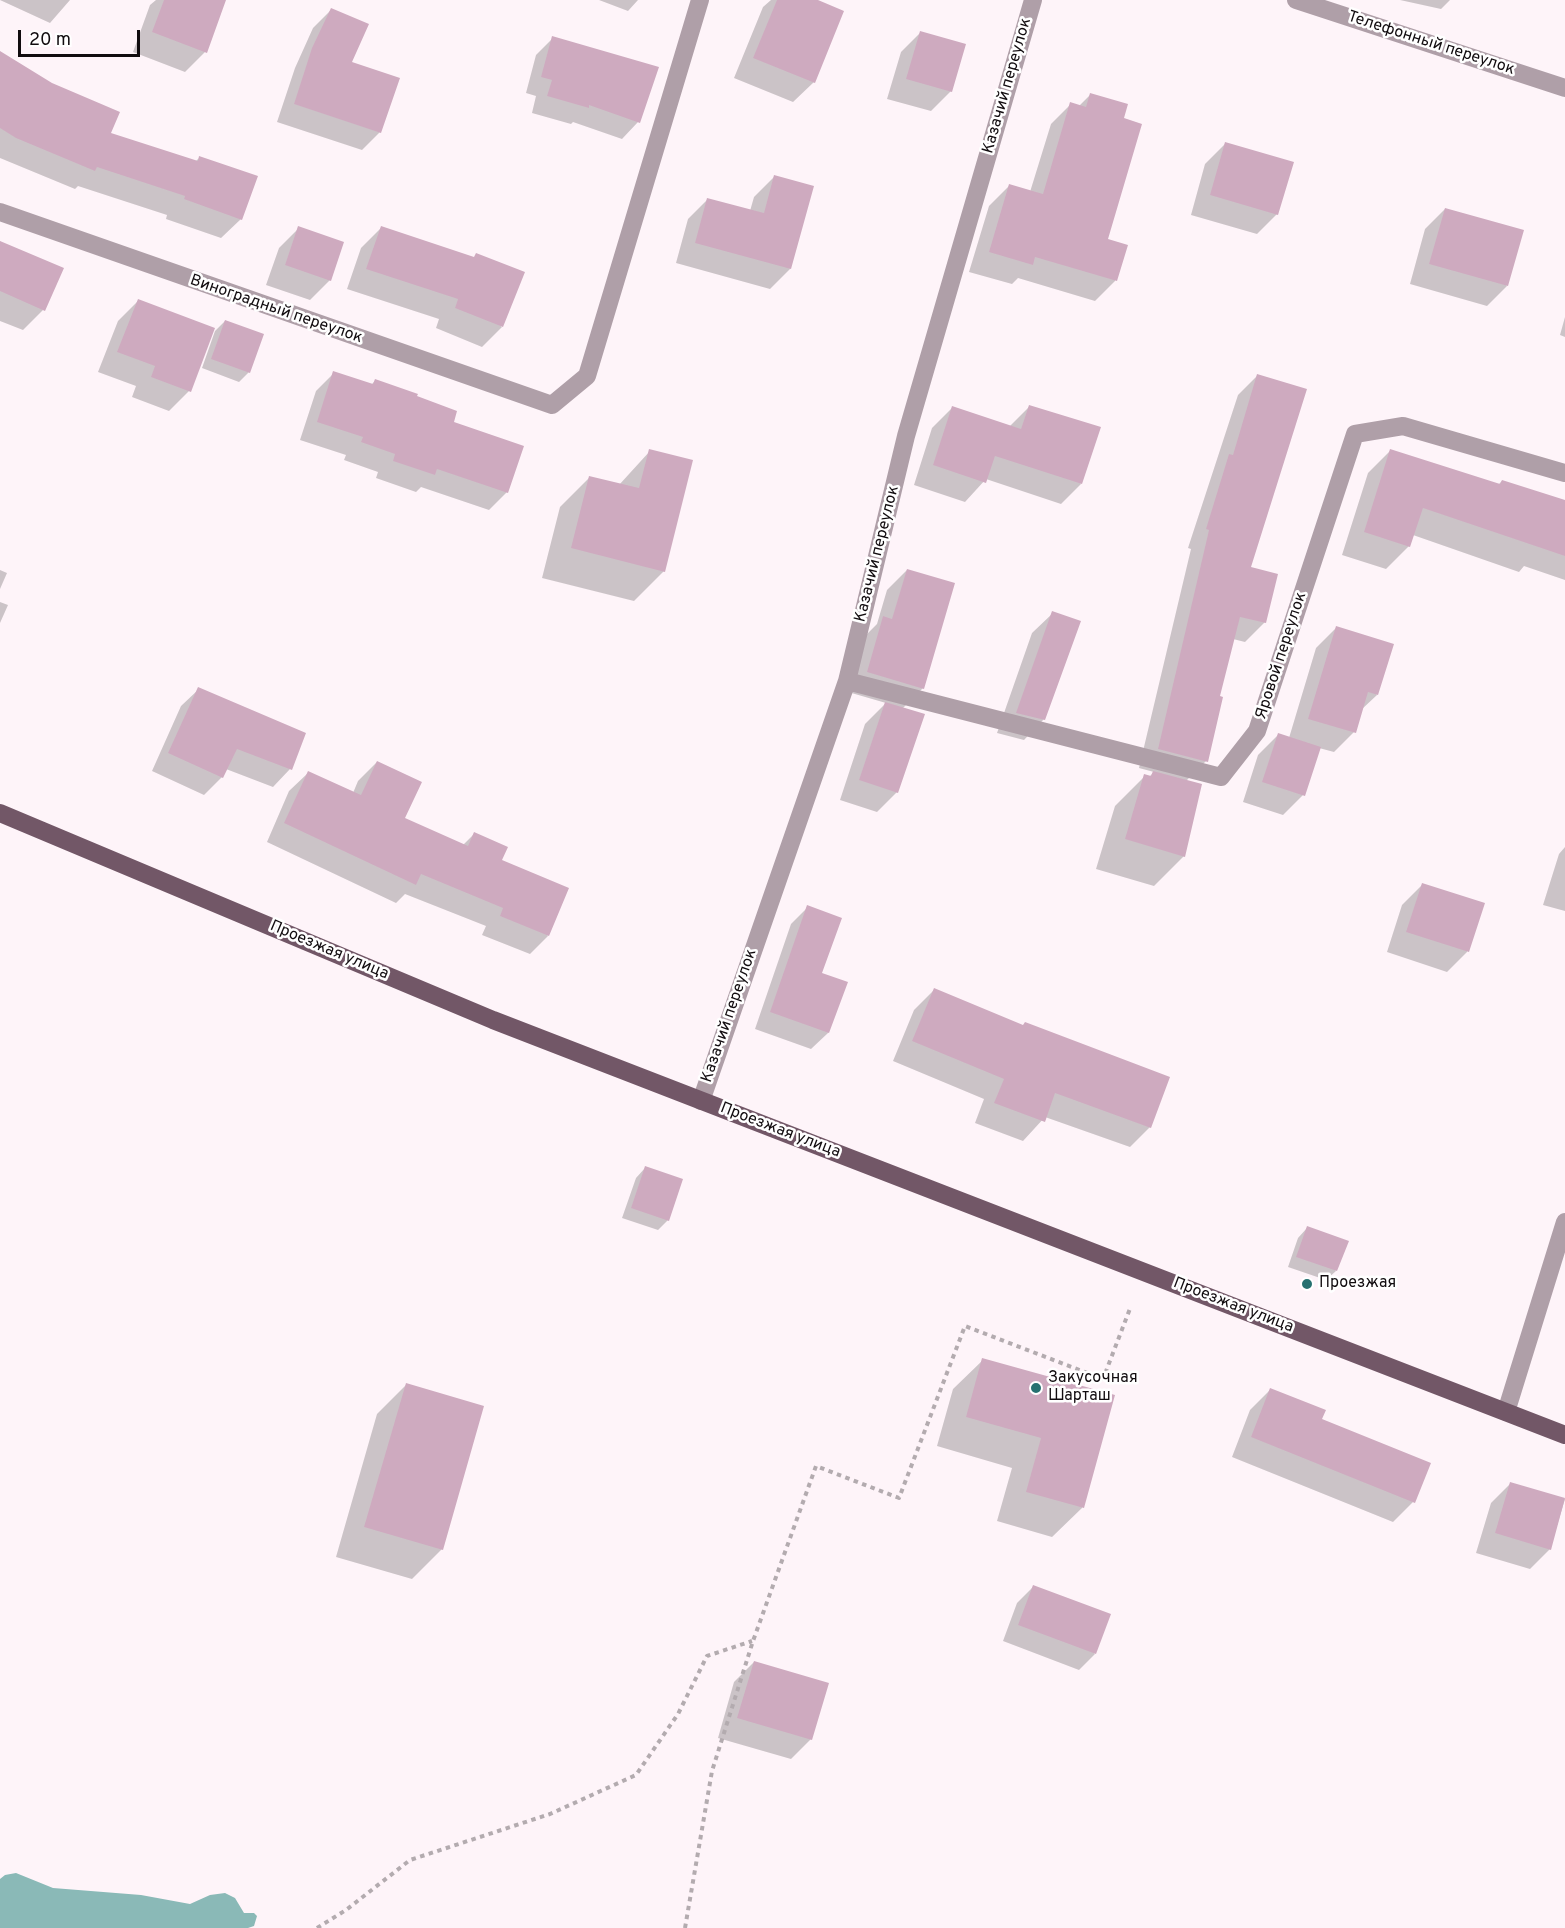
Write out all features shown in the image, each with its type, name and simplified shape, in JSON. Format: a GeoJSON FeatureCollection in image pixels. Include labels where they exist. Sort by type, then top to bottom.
{"type":"FeatureCollection","features":[{"type":"Feature","properties":{"kind":"main road","name":"Проезжая улица"},"geometry":{"type":"LineString","coordinates":[[0,813],[493,1020],[1565,1435]]}},
{"type":"Feature","properties":{"kind":"street","name":"Виноградный переулок"},"geometry":{"type":"LineString","coordinates":[[0,212],[552,405],[587,376],[700,0]]}},
{"type":"Feature","properties":{"kind":"street","name":"Казачий переулок"},"geometry":{"type":"LineString","coordinates":[[701,1101],[847,681],[906,436],[1033,0]]}},
{"type":"Feature","properties":{"kind":"street","name":"Телефонный переулок"},"geometry":{"type":"LineString","coordinates":[[1296,0],[1565,88]]}},
{"type":"Feature","properties":{"kind":"street","name":"Яровой переулок"},"geometry":{"type":"LineString","coordinates":[[847,681],[1221,777],[1257,731],[1355,434],[1403,426],[1565,473]]}},
{"type":"Feature","properties":{"kind":"street"},"geometry":{"type":"LineString","coordinates":[[1506,1412],[1565,1222]]}},
{"type":"Feature","properties":{"kind":"path"},"geometry":{"type":"LineString","coordinates":[[685,1928],[712,1771],[753,1641],[816,1466],[899,1498],[965,1326],[1103,1379],[1131,1306]]}},
{"type":"Feature","properties":{"kind":"path"},"geometry":{"type":"LineString","coordinates":[[317,1928],[346,1910],[410,1860],[550,1814],[636,1775],[678,1714],[707,1656],[753,1641]]}},
{"type":"Feature","properties":{"kind":"water"},"geometry":{"type":"Polygon","coordinates":[[[16,1873],[53,1888],[141,1895],[190,1904],[210,1895],[225,1893],[235,1898],[244,1913],[254,1913],[257,1916],[254,1926],[248,1928],[0,1928],[0,1879],[5,1875],[16,1873]]]}},
{"type":"Feature","properties":{"kind":"building"},"geometry":{"type":"Polygon","coordinates":[[[164,0],[226,0],[207,53],[152,32],[164,0]]]}},
{"type":"Feature","properties":{"kind":"building"},"geometry":{"type":"Polygon","coordinates":[[[777,0],[818,0],[844,11],[815,83],[753,58],[777,0]]]}},
{"type":"Feature","properties":{"kind":"building"},"geometry":{"type":"Polygon","coordinates":[[[331,8],[369,24],[352,62],[400,78],[381,133],[294,104],[312,48],[331,8]]]}},
{"type":"Feature","properties":{"kind":"building"},"geometry":{"type":"Polygon","coordinates":[[[920,31],[966,44],[952,92],[906,79],[920,31]]]}},
{"type":"Feature","properties":{"kind":"building"},"geometry":{"type":"Polygon","coordinates":[[[552,36],[659,67],[640,123],[589,105],[589,108],[547,96],[552,80],[541,77],[552,36]]]}},
{"type":"Feature","properties":{"kind":"building"},"geometry":{"type":"Polygon","coordinates":[[[0,51],[52,83],[120,112],[111,133],[198,161],[199,156],[258,176],[242,220],[184,199],[185,196],[97,167],[95,171],[16,138],[0,128],[0,51]]]}},
{"type":"Feature","properties":{"kind":"building"},"geometry":{"type":"Polygon","coordinates":[[[1090,93],[1128,104],[1124,118],[1142,124],[1108,239],[1128,245],[1117,281],[1035,257],[1033,265],[989,252],[1009,184],[1043,194],[1070,102],[1086,107],[1090,93]]]}},
{"type":"Feature","properties":{"kind":"building"},"geometry":{"type":"Polygon","coordinates":[[[1225,142],[1294,162],[1278,215],[1210,195],[1225,142]]]}},
{"type":"Feature","properties":{"kind":"building"},"geometry":{"type":"Polygon","coordinates":[[[774,175],[814,186],[791,269],[695,243],[707,198],[764,213],[774,175]]]}},
{"type":"Feature","properties":{"kind":"building"},"geometry":{"type":"Polygon","coordinates":[[[1445,208],[1524,230],[1508,286],[1429,264],[1445,208]]]}},
{"type":"Feature","properties":{"kind":"building"},"geometry":{"type":"Polygon","coordinates":[[[298,226],[344,242],[331,281],[285,265],[298,226]]]}},
{"type":"Feature","properties":{"kind":"building"},"geometry":{"type":"Polygon","coordinates":[[[381,226],[474,257],[476,253],[525,272],[503,327],[455,308],[458,299],[366,269],[381,226]]]}},
{"type":"Feature","properties":{"kind":"building"},"geometry":{"type":"Polygon","coordinates":[[[0,241],[64,268],[45,311],[0,291],[0,241]]]}},
{"type":"Feature","properties":{"kind":"building"},"geometry":{"type":"Polygon","coordinates":[[[138,299],[215,328],[191,392],[151,377],[155,366],[117,352],[138,299]]]}},
{"type":"Feature","properties":{"kind":"building"},"geometry":{"type":"Polygon","coordinates":[[[225,320],[264,334],[250,373],[211,359],[225,320]]]}},
{"type":"Feature","properties":{"kind":"building"},"geometry":{"type":"Polygon","coordinates":[[[333,371],[373,384],[375,379],[418,394],[417,396],[457,411],[454,422],[524,446],[508,493],[437,469],[435,475],[393,461],[395,454],[361,442],[363,437],[317,422],[333,371]]]}},
{"type":"Feature","properties":{"kind":"building"},"geometry":{"type":"Polygon","coordinates":[[[1257,374],[1307,389],[1251,567],[1278,574],[1266,623],[1240,617],[1220,696],[1223,697],[1208,762],[1158,749],[1209,530],[1206,529],[1229,454],[1233,455],[1257,374]]]}},
{"type":"Feature","properties":{"kind":"building"},"geometry":{"type":"Polygon","coordinates":[[[1029,405],[1101,427],[1082,484],[995,456],[986,483],[933,465],[952,406],[1021,429],[1029,405]]]}},
{"type":"Feature","properties":{"kind":"building"},"geometry":{"type":"Polygon","coordinates":[[[649,449],[693,460],[665,572],[571,548],[589,476],[639,488],[649,449]]]}},
{"type":"Feature","properties":{"kind":"building"},"geometry":{"type":"Polygon","coordinates":[[[1390,449],[1500,484],[1502,480],[1565,500],[1565,556],[1423,508],[1410,547],[1364,532],[1390,449]]]}},
{"type":"Feature","properties":{"kind":"building"},"geometry":{"type":"Polygon","coordinates":[[[907,569],[955,583],[924,689],[867,672],[883,616],[892,619],[907,569]]]}},
{"type":"Feature","properties":{"kind":"building"},"geometry":{"type":"Polygon","coordinates":[[[1052,611],[1081,621],[1045,720],[1016,713],[1052,611]]]}},
{"type":"Feature","properties":{"kind":"building"},"geometry":{"type":"Polygon","coordinates":[[[1336,626],[1394,644],[1378,695],[1368,692],[1356,733],[1308,719],[1336,626]]]}},
{"type":"Feature","properties":{"kind":"building"},"geometry":{"type":"Polygon","coordinates":[[[198,687],[306,733],[292,770],[237,749],[223,778],[168,753],[198,687]]]}},
{"type":"Feature","properties":{"kind":"building"},"geometry":{"type":"Polygon","coordinates":[[[885,702],[925,714],[898,793],[859,780],[885,702]]]}},
{"type":"Feature","properties":{"kind":"building"},"geometry":{"type":"Polygon","coordinates":[[[1278,733],[1321,747],[1305,796],[1262,782],[1278,733]]]}},
{"type":"Feature","properties":{"kind":"building"},"geometry":{"type":"Polygon","coordinates":[[[377,761],[422,782],[405,818],[468,846],[474,832],[508,847],[502,860],[569,888],[549,936],[500,916],[503,908],[421,874],[416,885],[284,823],[308,771],[361,795],[377,761]]]}},
{"type":"Feature","properties":{"kind":"building"},"geometry":{"type":"Polygon","coordinates":[[[1153,771],[1202,784],[1185,857],[1125,839],[1144,774],[1151,776],[1153,771]]]}},
{"type":"Feature","properties":{"kind":"building"},"geometry":{"type":"Polygon","coordinates":[[[1422,883],[1485,903],[1469,952],[1406,932],[1422,883]]]}},
{"type":"Feature","properties":{"kind":"building"},"geometry":{"type":"Polygon","coordinates":[[[807,905],[842,918],[822,973],[848,982],[829,1033],[770,1012],[807,905]]]}},
{"type":"Feature","properties":{"kind":"building"},"geometry":{"type":"Polygon","coordinates":[[[934,988],[1023,1025],[1025,1022],[1170,1077],[1151,1128],[1055,1093],[1045,1122],[994,1103],[1004,1079],[912,1041],[934,988]]]}},
{"type":"Feature","properties":{"kind":"building"},"geometry":{"type":"Polygon","coordinates":[[[645,1166],[683,1179],[669,1221],[631,1208],[645,1166]]]}},
{"type":"Feature","properties":{"kind":"building"},"geometry":{"type":"Polygon","coordinates":[[[1307,1226],[1349,1241],[1337,1271],[1296,1257],[1307,1226]]]}},
{"type":"Feature","properties":{"kind":"building"},"geometry":{"type":"Polygon","coordinates":[[[982,1358],[1115,1395],[1084,1508],[1026,1492],[1041,1438],[966,1417],[982,1358]]]}},
{"type":"Feature","properties":{"kind":"building"},"geometry":{"type":"Polygon","coordinates":[[[406,1383],[484,1406],[443,1550],[364,1527],[406,1383]]]}},
{"type":"Feature","properties":{"kind":"building"},"geometry":{"type":"Polygon","coordinates":[[[1270,1388],[1326,1410],[1322,1419],[1431,1463],[1415,1503],[1251,1437],[1270,1388]]]}},
{"type":"Feature","properties":{"kind":"building"},"geometry":{"type":"Polygon","coordinates":[[[1510,1482],[1565,1498],[1551,1550],[1495,1533],[1510,1482]]]}},
{"type":"Feature","properties":{"kind":"building"},"geometry":{"type":"Polygon","coordinates":[[[1033,1585],[1111,1614],[1096,1654],[1018,1625],[1033,1585]]]}},
{"type":"Feature","properties":{"kind":"building"},"geometry":{"type":"Polygon","coordinates":[[[754,1661],[829,1683],[812,1740],[737,1718],[754,1661]]]}},
{"type":"Feature","properties":{"kind":"place","name":"Проезжая"},"geometry":{"type":"Point","coordinates":[1307,1284]}},
{"type":"Feature","properties":{"kind":"place","name":"Закусочная Шарташ"},"geometry":{"type":"Point","coordinates":[1036,1388]}}]}
